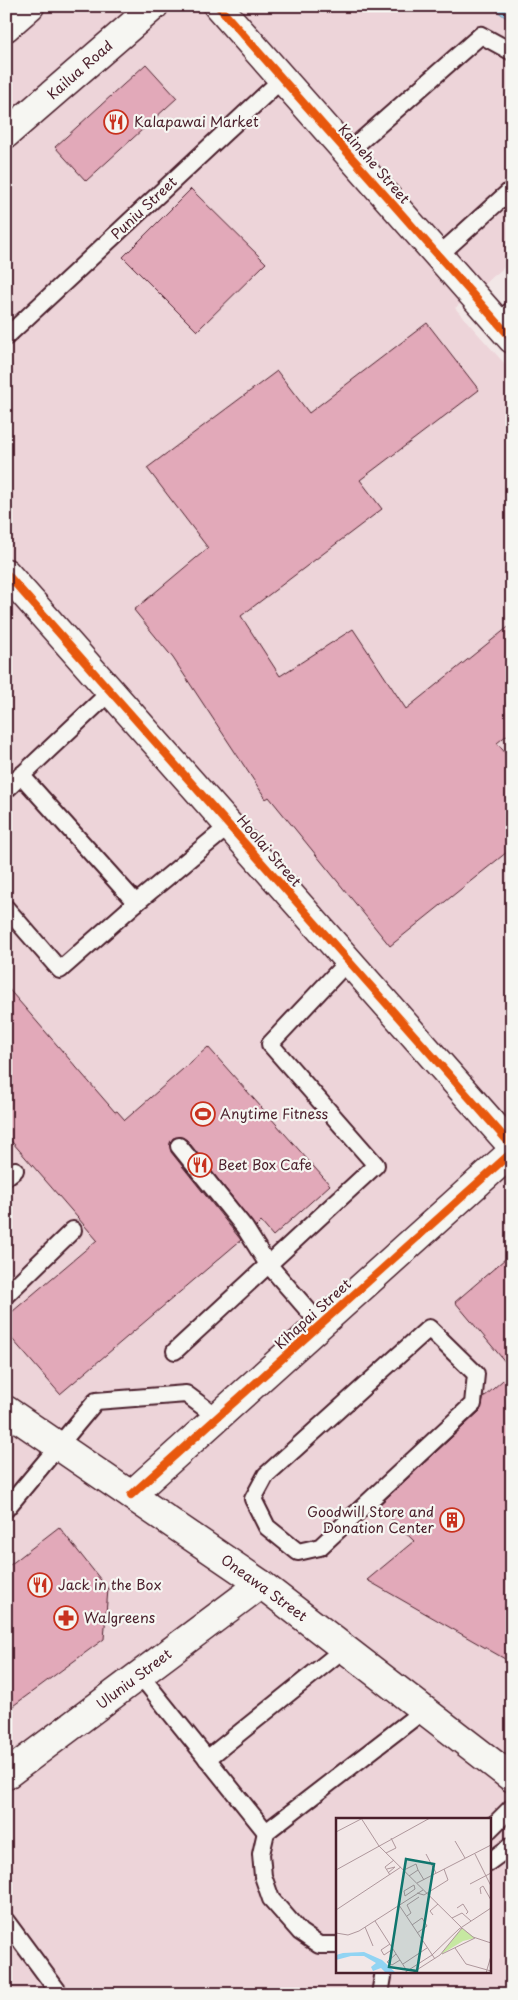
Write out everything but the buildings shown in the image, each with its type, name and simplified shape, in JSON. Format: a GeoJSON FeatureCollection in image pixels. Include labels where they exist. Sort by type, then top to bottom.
{"type":"FeatureCollection","features":[{"type":"Feature","properties":{"kind":"street"},"geometry":{"type":"LineString","coordinates":[[6,27],[30,6]]}},
{"type":"Feature","properties":{"kind":"street","name":"Kailua Road"},"geometry":{"type":"LineString","coordinates":[[6,134],[154,6]]}},
{"type":"Feature","properties":{"kind":"street","name":"Kainehe Street"},"geometry":{"type":"LineString","coordinates":[[218,6],[438,256],[507,324]]}},
{"type":"Feature","properties":{"kind":"street","name":"Hoolai Street"},"geometry":{"type":"LineString","coordinates":[[6,573],[512,1146]]}},
{"type":"Feature","properties":{"kind":"street","name":"Kihapai Street"},"geometry":{"type":"LineString","coordinates":[[131,1495],[512,1152]]}},
{"type":"Feature","properties":{"kind":"street","name":"Oneawa Street"},"geometry":{"type":"LineString","coordinates":[[6,1410],[261,1584],[512,1778]]}},
{"type":"Feature","properties":{"kind":"street","name":"Uluniu Street"},"geometry":{"type":"LineString","coordinates":[[6,1775],[261,1584]]}},
{"type":"Feature","properties":{"kind":"lane"},"geometry":{"type":"LineString","coordinates":[[347,153],[481,35],[512,52]]}},
{"type":"Feature","properties":{"kind":"lane","name":"Puniu Street"},"geometry":{"type":"LineString","coordinates":[[6,337],[282,79]]}},
{"type":"Feature","properties":{"kind":"lane"},"geometry":{"type":"LineString","coordinates":[[438,256],[512,189]]}},
{"type":"Feature","properties":{"kind":"lane"},"geometry":{"type":"LineString","coordinates":[[6,790],[110,692]]}},
{"type":"Feature","properties":{"kind":"lane"},"geometry":{"type":"LineString","coordinates":[[22,775],[136,903]]}},
{"type":"Feature","properties":{"kind":"lane"},"geometry":{"type":"LineString","coordinates":[[6,908],[60,970],[136,903],[230,825]]}},
{"type":"Feature","properties":{"kind":"lane"},"geometry":{"type":"LineString","coordinates":[[175,1351],[376,1165],[270,1044],[349,960]]}},
{"type":"Feature","properties":{"kind":"lane"},"geometry":{"type":"LineString","coordinates":[[179,1146],[245,1228],[268,1263],[320,1324]]}},
{"type":"Feature","properties":{"kind":"lane"},"geometry":{"type":"LineString","coordinates":[[6,1295],[73,1230]]}},
{"type":"Feature","properties":{"kind":"lane"},"geometry":{"type":"LineString","coordinates":[[429,1328],[476,1374],[473,1404],[320,1548],[298,1552],[267,1527],[253,1499],[266,1475],[429,1328]]}},
{"type":"Feature","properties":{"kind":"lane"},"geometry":{"type":"LineString","coordinates":[[6,1509],[96,1401],[186,1394],[217,1417]]}},
{"type":"Feature","properties":{"kind":"lane"},"geometry":{"type":"LineString","coordinates":[[207,1759],[345,1648]]}},
{"type":"Feature","properties":{"kind":"lane"},"geometry":{"type":"LineString","coordinates":[[140,1675],[266,1832]]}},
{"type":"Feature","properties":{"kind":"lane"},"geometry":{"type":"LineString","coordinates":[[336,1945],[319,1945],[300,1932],[271,1899],[263,1876],[261,1854],[266,1832],[424,1710]]}},
{"type":"Feature","properties":{"kind":"lane"},"geometry":{"type":"LineString","coordinates":[[490,1829],[512,1807]]}},
{"type":"Feature","properties":{"kind":"lane"},"geometry":{"type":"LineString","coordinates":[[490,1861],[512,1845]]}},
{"type":"Feature","properties":{"kind":"lane"},"geometry":{"type":"LineString","coordinates":[[6,1921],[60,1994]]}},
{"type":"Feature","properties":{"kind":"lane"},"geometry":{"type":"LineString","coordinates":[[380,1994],[384,1972]]}},
{"type":"Feature","properties":{"kind":"shaded area"},"geometry":{"type":"Polygon","coordinates":[[[6,6],[490,6],[512,22],[512,261],[455,308],[512,372],[512,1994],[6,1994],[6,6]]]}},
{"type":"Feature","properties":{"kind":"water"},"geometry":{"type":"Polygon","coordinates":[[[490,6],[512,6],[512,22],[490,6]]]}},
{"type":"Feature","properties":{"kind":"cycle path"},"geometry":{"type":"LineString","coordinates":[[218,6],[512,339]]}},
{"type":"Feature","properties":{"kind":"cycle path"},"geometry":{"type":"LineString","coordinates":[[6,573],[512,1146]]}},
{"type":"Feature","properties":{"kind":"cycle path"},"geometry":{"type":"LineString","coordinates":[[131,1495],[512,1152]]}},
{"type":"Feature","properties":{"kind":"place","name":"Kalapawai Market"},"geometry":{"type":"Point","coordinates":[116,122]}},
{"type":"Feature","properties":{"kind":"place","name":"Anytime Fitness"},"geometry":{"type":"Point","coordinates":[203,1114]}},
{"type":"Feature","properties":{"kind":"place","name":"Beet Box Cafe"},"geometry":{"type":"Point","coordinates":[200,1165]}},
{"type":"Feature","properties":{"kind":"place","name":"Goodwill Store and Donation Center"},"geometry":{"type":"Point","coordinates":[452,1520]}},
{"type":"Feature","properties":{"kind":"place","name":"Jack in the Box"},"geometry":{"type":"Point","coordinates":[40,1585]}},
{"type":"Feature","properties":{"kind":"place","name":"Walgreens"},"geometry":{"type":"Point","coordinates":[66,1618]}}]}
